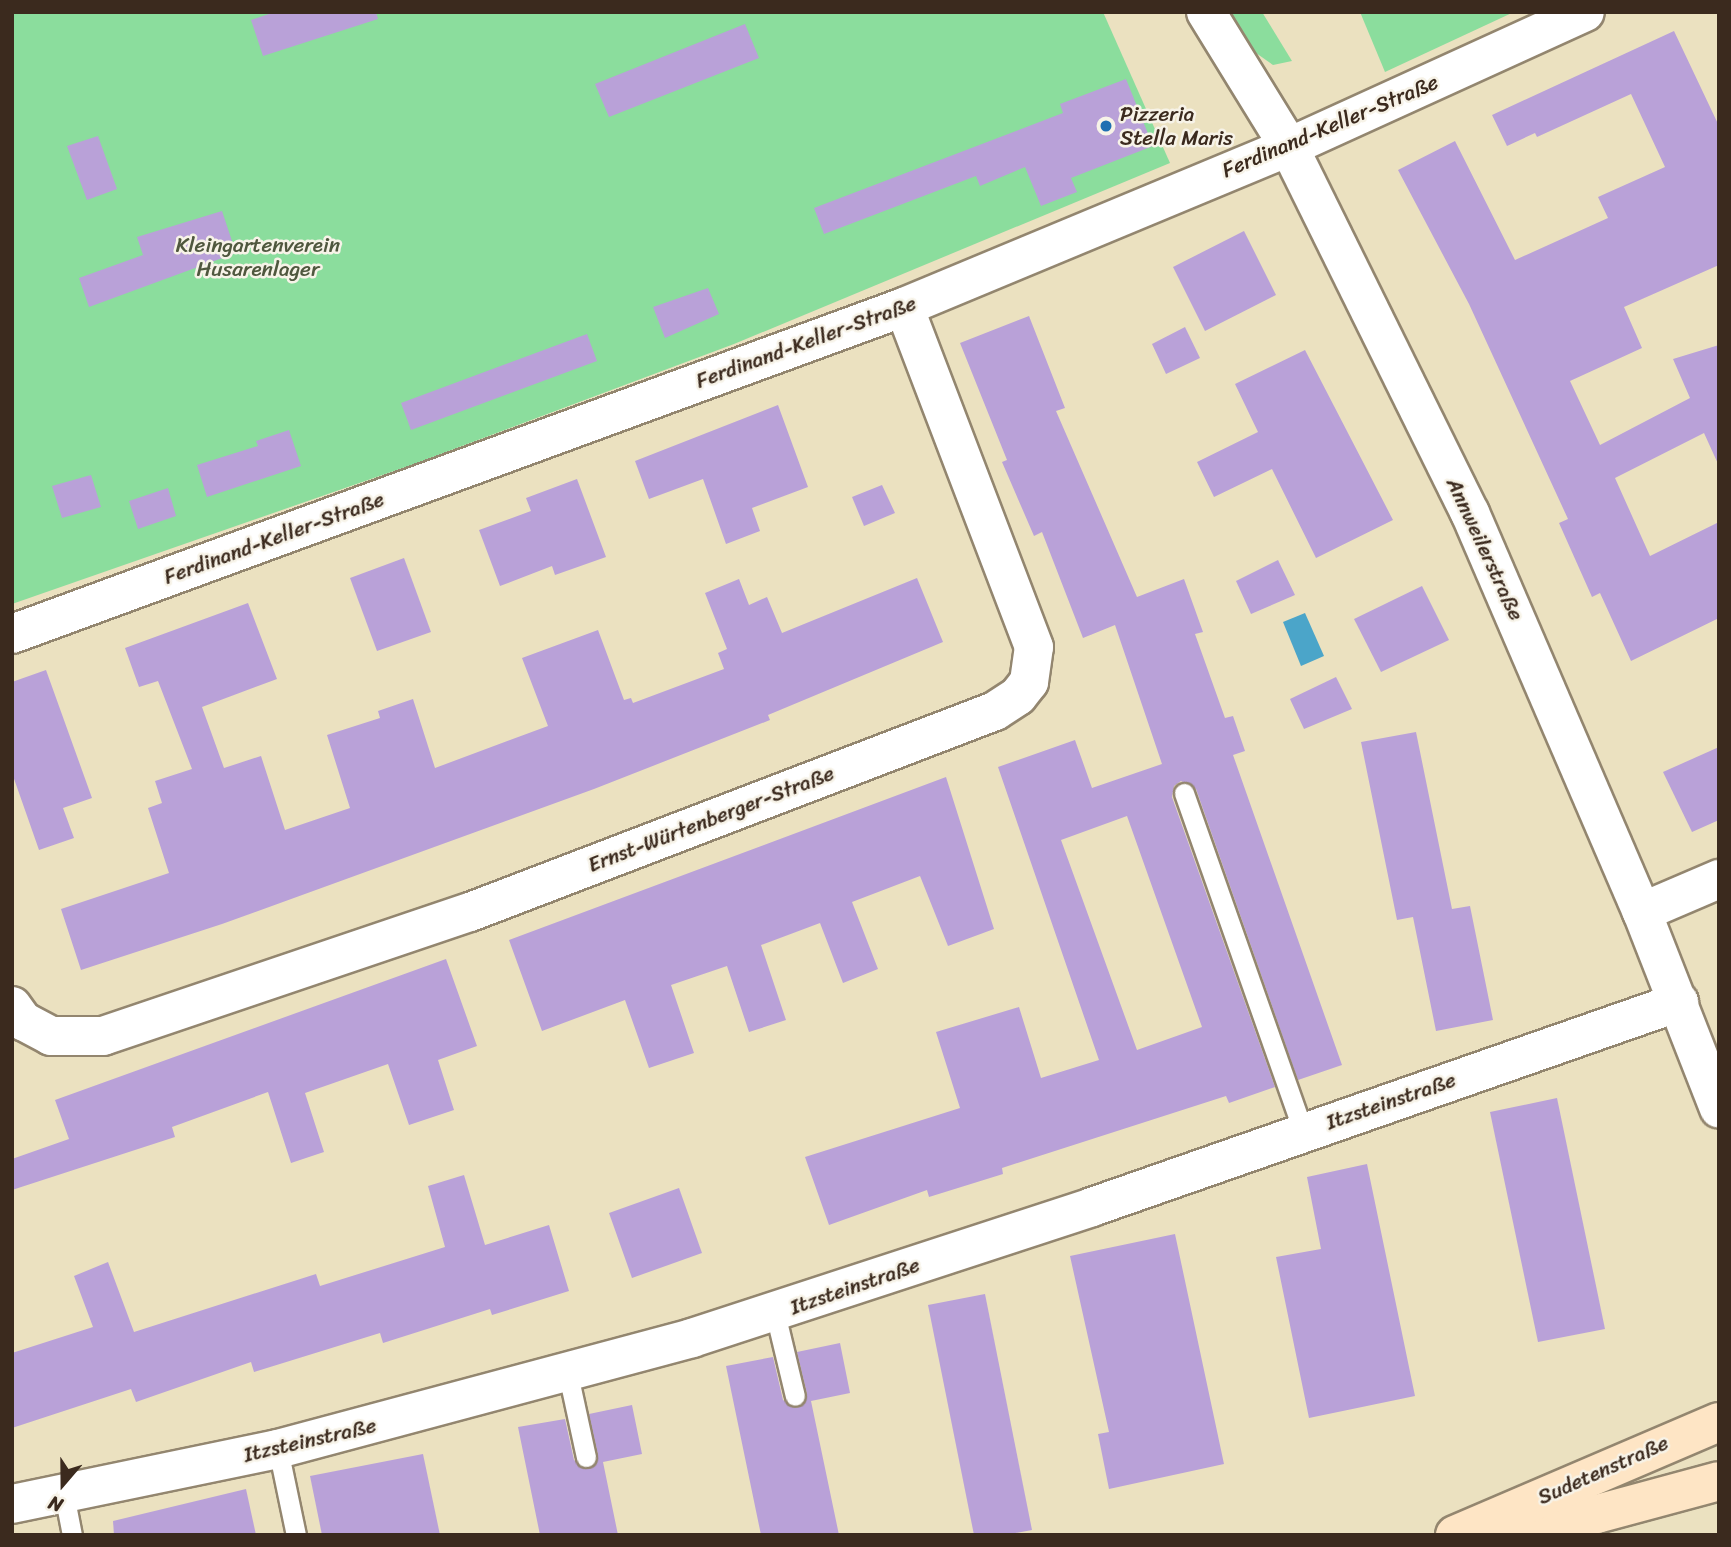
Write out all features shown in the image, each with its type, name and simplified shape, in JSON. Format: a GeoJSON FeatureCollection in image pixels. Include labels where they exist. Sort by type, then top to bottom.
{"type":"FeatureCollection","features":[{"type":"Feature","properties":{"kind":"main road","name":"Sudetenstraße"},"geometry":{"type":"LineString","coordinates":[[1472,1529],[1579,1478],[1719,1422]]}},
{"type":"Feature","properties":{"kind":"main road","name":"Sudetenstraße"},"geometry":{"type":"LineString","coordinates":[[1472,1529],[1597,1514],[1719,1480]]}},
{"type":"Feature","properties":{"kind":"street","name":"Annweilerstraße"},"geometry":{"type":"LineString","coordinates":[[1206,12],[1289,147],[1470,513],[1642,912],[1719,1108]]}},
{"type":"Feature","properties":{"kind":"street","name":"Ferdinand-Keller-Straße"},"geometry":{"type":"LineString","coordinates":[[12,634],[904,307],[1289,147],[1585,12]]}},
{"type":"Feature","properties":{"kind":"street","name":"Ernst-Würtenberger-Straße"},"geometry":{"type":"LineString","coordinates":[[12,1006],[23,1021],[51,1037],[103,1036],[470,912],[995,711],[1018,696],[1030,682],[1034,647],[904,307]]}},
{"type":"Feature","properties":{"kind":"street"},"geometry":{"type":"LineString","coordinates":[[1642,912],[1719,879]]}},
{"type":"Feature","properties":{"kind":"street","name":"Itzsteinstraße"},"geometry":{"type":"LineString","coordinates":[[12,1504],[278,1448],[568,1374],[775,1312],[1679,1002]]}},
{"type":"Feature","properties":{"kind":"lane"},"geometry":{"type":"LineString","coordinates":[[1184,793],[1303,1130]]}},
{"type":"Feature","properties":{"kind":"lane"},"geometry":{"type":"LineString","coordinates":[[775,1312],[795,1396]]}},
{"type":"Feature","properties":{"kind":"lane"},"geometry":{"type":"LineString","coordinates":[[568,1374],[586,1457]]}},
{"type":"Feature","properties":{"kind":"lane"},"geometry":{"type":"LineString","coordinates":[[278,1448],[296,1535]]}},
{"type":"Feature","properties":{"kind":"lane"},"geometry":{"type":"LineString","coordinates":[[64,1494],[72,1535]]}},
{"type":"Feature","properties":{"kind":"green space","name":"Kleingartenverein Husarenlager"},"geometry":{"type":"Polygon","coordinates":[[[12,12],[1103,12],[1170,163],[734,344],[414,464],[12,604],[12,12]]]}},
{"type":"Feature","properties":{"kind":"green space"},"geometry":{"type":"Polygon","coordinates":[[[1225,12],[1262,12],[1292,61],[1273,65],[1246,46],[1225,12]]]}},
{"type":"Feature","properties":{"kind":"green space"},"geometry":{"type":"Polygon","coordinates":[[[1360,12],[1514,12],[1385,72],[1360,12]]]}},
{"type":"Feature","properties":{"kind":"water"},"geometry":{"type":"Polygon","coordinates":[[[1305,613],[1324,656],[1301,666],[1283,622],[1305,613]]]}},
{"type":"Feature","properties":{"kind":"building"},"geometry":{"type":"Polygon","coordinates":[[[275,12],[376,12],[378,19],[263,56],[251,20],[275,12]]]}},
{"type":"Feature","properties":{"kind":"building"},"geometry":{"type":"Polygon","coordinates":[[[745,24],[759,58],[609,117],[595,84],[745,24]]]}},
{"type":"Feature","properties":{"kind":"building"},"geometry":{"type":"Polygon","coordinates":[[[1674,31],[1719,126],[1719,265],[1624,307],[1642,348],[1570,381],[1600,445],[1690,398],[1673,359],[1719,345],[1719,466],[1704,433],[1615,478],[1650,556],[1719,522],[1719,618],[1631,661],[1600,593],[1592,597],[1559,523],[1568,519],[1469,304],[1398,170],[1455,141],[1515,260],[1608,218],[1598,197],[1665,167],[1631,94],[1537,137],[1535,133],[1507,146],[1492,115],[1674,31]]]}},
{"type":"Feature","properties":{"kind":"building"},"geometry":{"type":"Polygon","coordinates":[[[1126,79],[1153,146],[1071,178],[1077,192],[1041,206],[1025,167],[980,186],[976,176],[824,234],[814,208],[1063,113],[1060,104],[1126,79]]]}},
{"type":"Feature","properties":{"kind":"building"},"geometry":{"type":"Polygon","coordinates":[[[98,136],[117,189],[87,200],[67,146],[98,136]]]}},
{"type":"Feature","properties":{"kind":"building"},"geometry":{"type":"Polygon","coordinates":[[[222,211],[236,253],[89,307],[79,278],[143,255],[137,237],[222,211]]]}},
{"type":"Feature","properties":{"kind":"building"},"geometry":{"type":"Polygon","coordinates":[[[1244,231],[1276,295],[1205,331],[1173,267],[1244,231]]]}},
{"type":"Feature","properties":{"kind":"building"},"geometry":{"type":"Polygon","coordinates":[[[708,288],[719,314],[665,338],[653,307],[708,288]]]}},
{"type":"Feature","properties":{"kind":"building"},"geometry":{"type":"Polygon","coordinates":[[[1029,316],[1065,408],[1056,411],[1137,597],[1184,579],[1203,632],[1195,634],[1225,718],[1233,716],[1245,751],[1233,755],[1342,1065],[1298,1080],[1196,789],[1181,781],[1174,786],[1172,797],[1275,1087],[1229,1103],[1226,1096],[1002,1168],[1003,1174],[929,1197],[927,1190],[829,1225],[805,1157],[960,1108],[936,1032],[1019,1007],[1041,1078],[1099,1060],[998,767],[1075,740],[1092,788],[1162,764],[1115,625],[1083,638],[1042,532],[1034,536],[1002,462],[1007,460],[960,343],[1029,316]],[[1127,816],[1061,840],[1137,1050],[1202,1027],[1127,816]]]}},
{"type":"Feature","properties":{"kind":"building"},"geometry":{"type":"Polygon","coordinates":[[[1185,327],[1200,358],[1166,374],[1152,344],[1185,327]]]}},
{"type":"Feature","properties":{"kind":"building"},"geometry":{"type":"Polygon","coordinates":[[[587,334],[597,361],[411,430],[401,403],[587,334]]]}},
{"type":"Feature","properties":{"kind":"building"},"geometry":{"type":"Polygon","coordinates":[[[1305,350],[1393,520],[1316,558],[1272,469],[1214,497],[1197,462],[1258,432],[1235,384],[1305,350]]]}},
{"type":"Feature","properties":{"kind":"building"},"geometry":{"type":"Polygon","coordinates":[[[778,405],[808,487],[752,508],[760,531],[726,544],[703,479],[649,499],[635,461],[778,405]]]}},
{"type":"Feature","properties":{"kind":"building"},"geometry":{"type":"Polygon","coordinates":[[[289,430],[301,466],[207,497],[197,465],[258,446],[256,441],[289,430]]]}},
{"type":"Feature","properties":{"kind":"building"},"geometry":{"type":"Polygon","coordinates":[[[91,475],[101,507],[62,518],[52,486],[91,475]]]}},
{"type":"Feature","properties":{"kind":"building"},"geometry":{"type":"Polygon","coordinates":[[[577,479],[606,557],[555,575],[552,566],[500,586],[479,530],[531,511],[526,498],[577,479]]]}},
{"type":"Feature","properties":{"kind":"building"},"geometry":{"type":"Polygon","coordinates":[[[882,485],[895,513],[864,526],[852,497],[882,485]]]}},
{"type":"Feature","properties":{"kind":"building"},"geometry":{"type":"Polygon","coordinates":[[[168,488],[176,516],[138,529],[129,501],[168,488]]]}},
{"type":"Feature","properties":{"kind":"building"},"geometry":{"type":"Polygon","coordinates":[[[404,558],[431,632],[377,651],[350,578],[404,558]]]}},
{"type":"Feature","properties":{"kind":"building"},"geometry":{"type":"Polygon","coordinates":[[[1278,560],[1295,595],[1251,614],[1236,581],[1278,560]]]}},
{"type":"Feature","properties":{"kind":"building"},"geometry":{"type":"Polygon","coordinates":[[[917,578],[943,642],[768,715],[770,720],[594,789],[222,924],[81,970],[61,909],[169,873],[148,808],[162,803],[155,781],[192,769],[158,681],[139,687],[125,648],[248,603],[277,679],[202,707],[224,768],[261,756],[285,830],[350,808],[327,735],[380,718],[378,711],[413,699],[435,768],[548,726],[522,658],[598,630],[624,700],[631,698],[633,703],[724,669],[718,653],[727,649],[705,593],[739,579],[749,605],[767,597],[782,633],[917,578]]]}},
{"type":"Feature","properties":{"kind":"building"},"geometry":{"type":"Polygon","coordinates":[[[1422,586],[1449,640],[1381,672],[1354,619],[1422,586]]]}},
{"type":"Feature","properties":{"kind":"building"},"geometry":{"type":"Polygon","coordinates":[[[46,670],[92,798],[63,808],[74,838],[39,850],[12,773],[12,682],[46,670]]]}},
{"type":"Feature","properties":{"kind":"building"},"geometry":{"type":"Polygon","coordinates":[[[1336,677],[1352,709],[1304,729],[1290,699],[1336,677]]]}},
{"type":"Feature","properties":{"kind":"building"},"geometry":{"type":"Polygon","coordinates":[[[1416,732],[1452,909],[1470,906],[1493,1020],[1436,1031],[1413,917],[1397,920],[1361,742],[1416,732]]]}},
{"type":"Feature","properties":{"kind":"building"},"geometry":{"type":"Polygon","coordinates":[[[1719,747],[1719,820],[1692,832],[1663,772],[1719,747]]]}},
{"type":"Feature","properties":{"kind":"building"},"geometry":{"type":"Polygon","coordinates":[[[946,777],[994,929],[948,946],[920,876],[852,902],[878,969],[843,983],[820,923],[761,945],[786,1020],[749,1032],[727,966],[671,985],[694,1053],[649,1068],[625,1000],[542,1031],[509,940],[946,777]]]}},
{"type":"Feature","properties":{"kind":"building"},"geometry":{"type":"Polygon","coordinates":[[[446,959],[477,1046],[438,1060],[454,1110],[409,1125],[388,1064],[305,1093],[324,1152],[291,1163],[268,1092],[172,1127],[175,1137],[12,1190],[12,1159],[69,1139],[55,1100],[446,959]]]}},
{"type":"Feature","properties":{"kind":"building"},"geometry":{"type":"Polygon","coordinates":[[[1557,1098],[1605,1329],[1538,1342],[1490,1112],[1557,1098]]]}},
{"type":"Feature","properties":{"kind":"building"},"geometry":{"type":"Polygon","coordinates":[[[1367,1164],[1415,1396],[1309,1418],[1276,1257],[1321,1249],[1307,1177],[1367,1164]]]}},
{"type":"Feature","properties":{"kind":"building"},"geometry":{"type":"Polygon","coordinates":[[[464,1175],[485,1245],[549,1225],[569,1291],[492,1315],[490,1309],[383,1343],[380,1333],[254,1372],[251,1362],[136,1402],[131,1389],[12,1428],[12,1353],[93,1327],[74,1276],[108,1262],[134,1332],[316,1274],[320,1286],[445,1247],[428,1186],[464,1175]]]}},
{"type":"Feature","properties":{"kind":"building"},"geometry":{"type":"Polygon","coordinates":[[[679,1188],[702,1253],[632,1278],[609,1213],[679,1188]]]}},
{"type":"Feature","properties":{"kind":"building"},"geometry":{"type":"Polygon","coordinates":[[[1175,1234],[1224,1464],[1109,1489],[1098,1434],[1109,1432],[1070,1256],[1175,1234]]]}},
{"type":"Feature","properties":{"kind":"building"},"geometry":{"type":"Polygon","coordinates":[[[985,1294],[1032,1530],[1005,1535],[974,1535],[928,1305],[985,1294]]]}},
{"type":"Feature","properties":{"kind":"building"},"geometry":{"type":"Polygon","coordinates":[[[840,1343],[850,1393],[811,1401],[839,1535],[761,1535],[726,1366],[773,1357],[783,1400],[797,1408],[807,1394],[797,1352],[840,1343]]]}},
{"type":"Feature","properties":{"kind":"building"},"geometry":{"type":"Polygon","coordinates":[[[632,1405],[642,1454],[603,1462],[618,1535],[540,1535],[518,1427],[565,1419],[574,1460],[588,1469],[598,1455],[589,1414],[632,1405]]]}},
{"type":"Feature","properties":{"kind":"building"},"geometry":{"type":"Polygon","coordinates":[[[423,1454],[440,1535],[322,1535],[310,1476],[423,1454]]]}},
{"type":"Feature","properties":{"kind":"building"},"geometry":{"type":"Polygon","coordinates":[[[246,1489],[256,1535],[114,1535],[113,1521],[246,1489]]]}},
{"type":"Feature","properties":{"kind":"place","name":"Pizzeria Stella Maris"},"geometry":{"type":"Point","coordinates":[1106,126]}}]}
